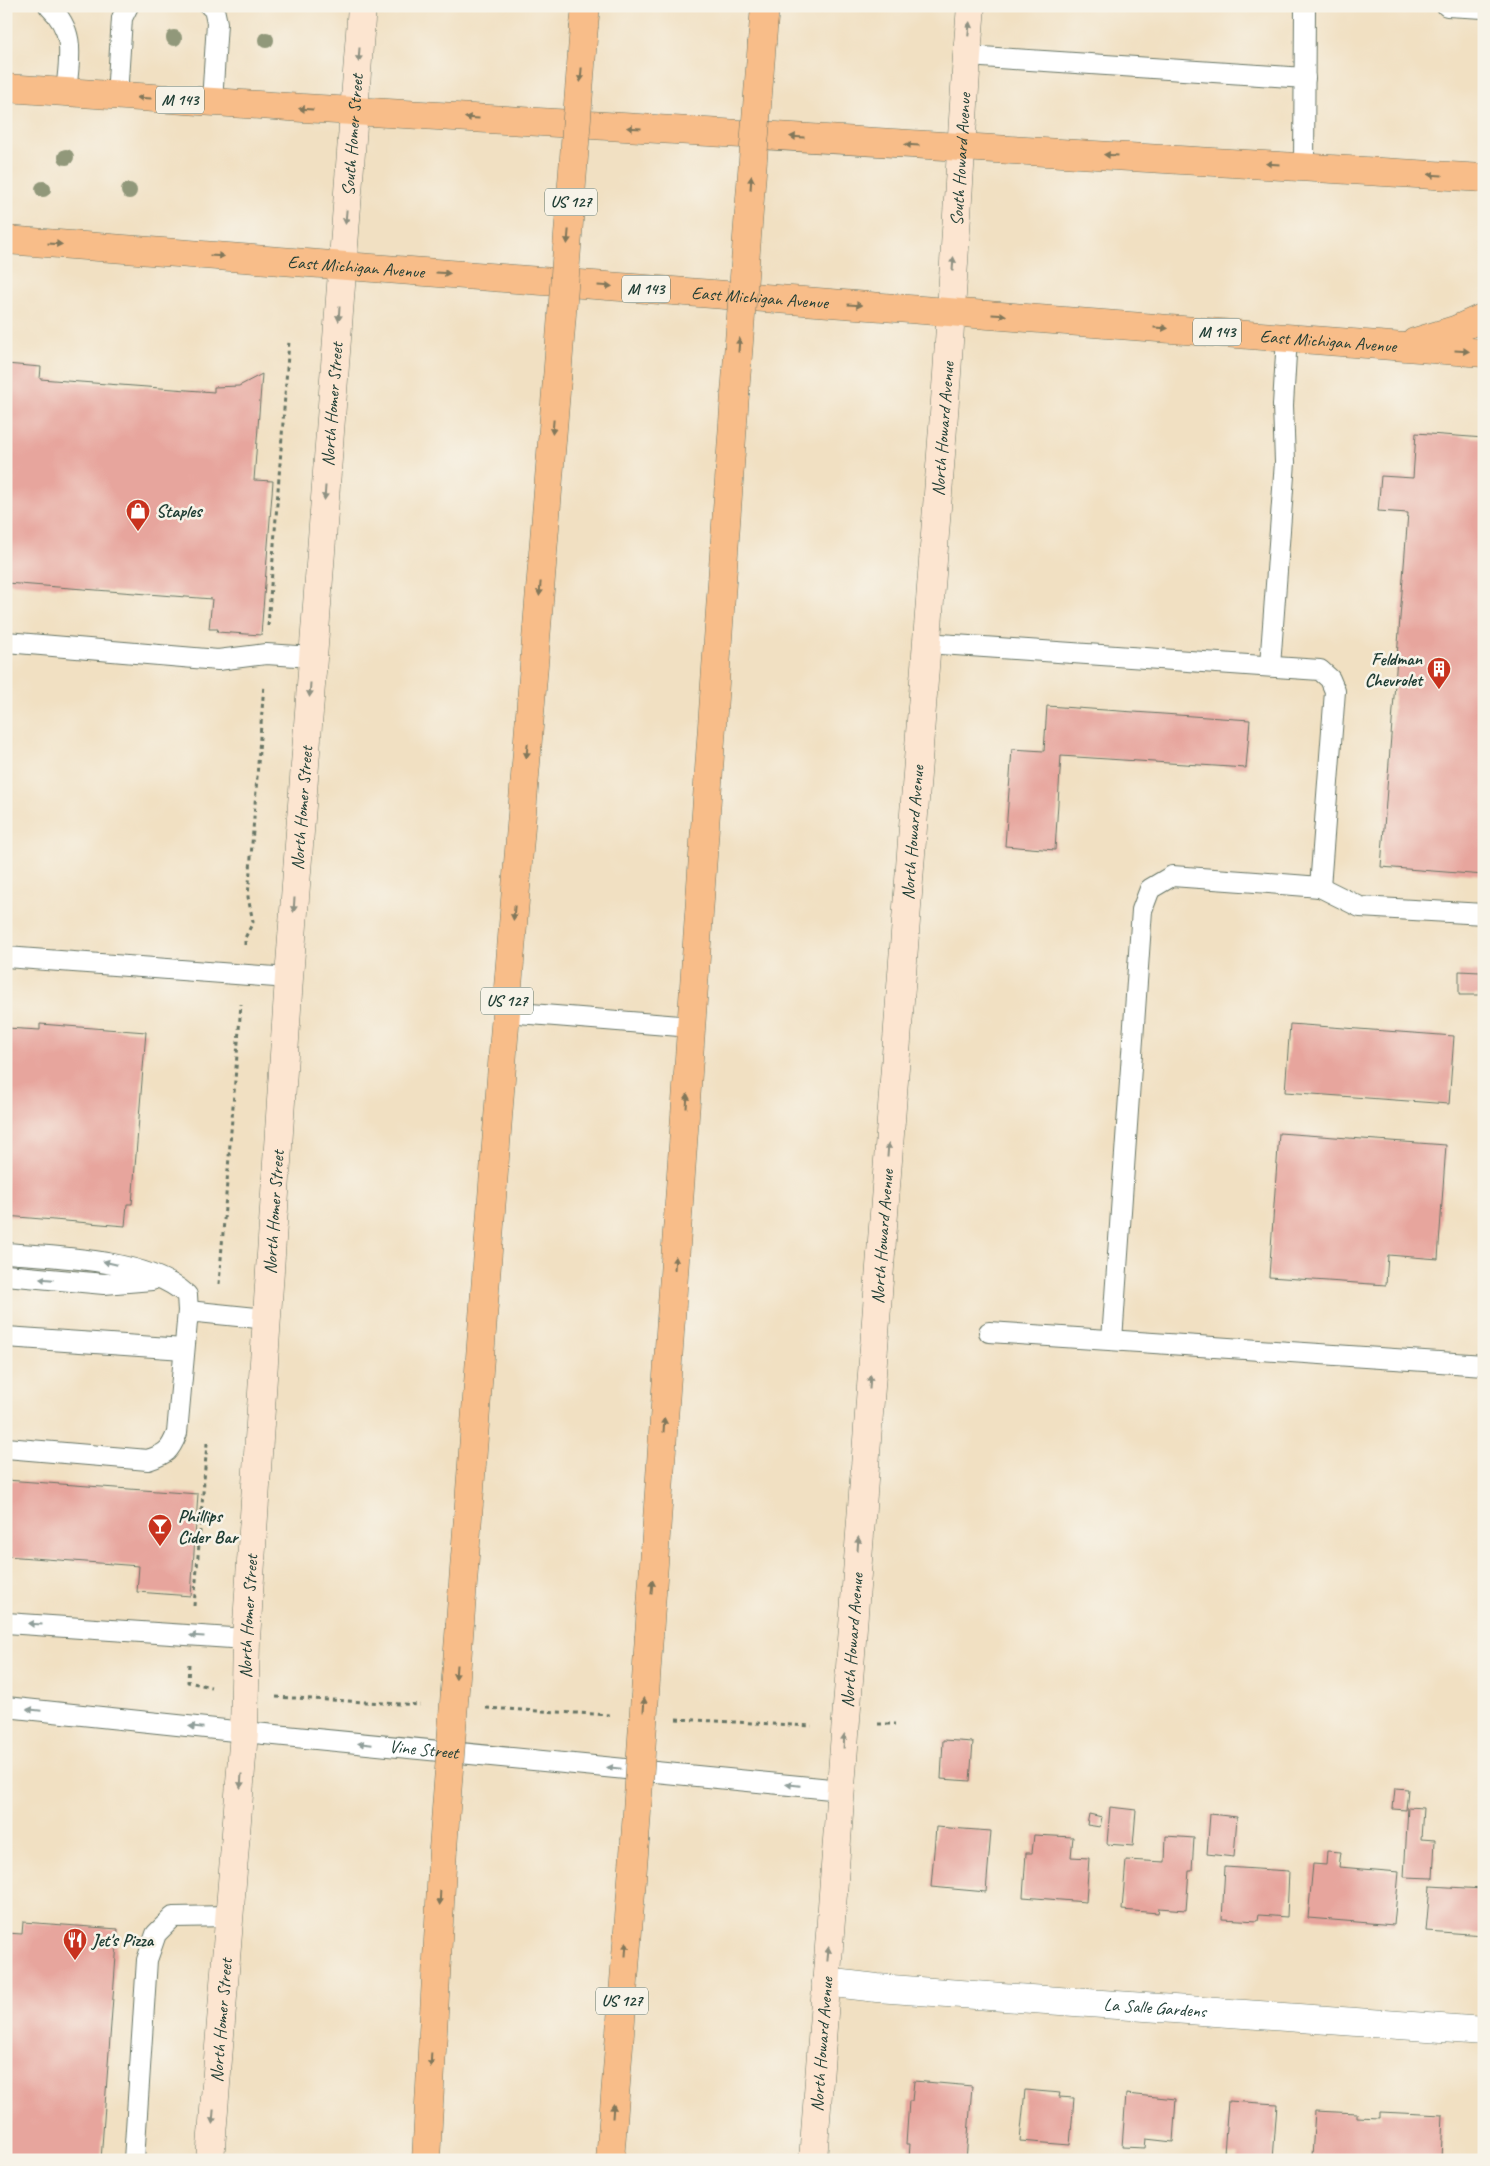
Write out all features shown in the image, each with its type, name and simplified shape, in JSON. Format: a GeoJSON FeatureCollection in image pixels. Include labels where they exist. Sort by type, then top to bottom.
{"type":"FeatureCollection","features":[{"type":"Feature","properties":{"kind":"main road","name":"US 127"},"geometry":{"type":"LineString","coordinates":[[610,2160],[649,1636],[735,394],[765,6]]}},
{"type":"Feature","properties":{"kind":"main road","name":"US 127"},"geometry":{"type":"LineString","coordinates":[[426,2160],[442,1849],[585,16]]}},
{"type":"Feature","properties":{"kind":"main road","name":"M 143"},"geometry":{"type":"LineString","coordinates":[[6,88],[355,112],[1484,178]]}},
{"type":"Feature","properties":{"kind":"main road","name":"East Michigan Avenue"},"geometry":{"type":"LineString","coordinates":[[6,240],[1484,353]]}},
{"type":"Feature","properties":{"kind":"main road"},"geometry":{"type":"LineString","coordinates":[[1395,346],[1431,338],[1482,317]]}},
{"type":"Feature","properties":{"kind":"street","name":"South Homer Street"},"geometry":{"type":"LineString","coordinates":[[342,265],[362,6]]}},
{"type":"Feature","properties":{"kind":"street","name":"South Howard Avenue"},"geometry":{"type":"LineString","coordinates":[[950,313],[966,56],[972,6]]}},
{"type":"Feature","properties":{"kind":"street","name":"North Homer Street"},"geometry":{"type":"LineString","coordinates":[[210,2160],[231,1916],[244,1732],[246,1639],[289,978],[342,265]]}},
{"type":"Feature","properties":{"kind":"street","name":"North Howard Avenue"},"geometry":{"type":"LineString","coordinates":[[813,2160],[950,313]]}},
{"type":"Feature","properties":{"kind":"street","name":"La Salle Gardens"},"geometry":{"type":"LineString","coordinates":[[826,1982],[1484,2031]]}},
{"type":"Feature","properties":{"kind":"lane"},"geometry":{"type":"LineString","coordinates":[[50,6],[59,15],[70,41],[66,92]]}},
{"type":"Feature","properties":{"kind":"lane"},"geometry":{"type":"LineString","coordinates":[[117,96],[122,18],[128,6]]}},
{"type":"Feature","properties":{"kind":"lane"},"geometry":{"type":"LineString","coordinates":[[210,6],[214,9],[217,23],[212,102]]}},
{"type":"Feature","properties":{"kind":"lane"},"geometry":{"type":"LineString","coordinates":[[1304,166],[1305,6]]}},
{"type":"Feature","properties":{"kind":"lane"},"geometry":{"type":"LineString","coordinates":[[1447,6],[1484,8]]}},
{"type":"Feature","properties":{"kind":"lane"},"geometry":{"type":"LineString","coordinates":[[966,56],[1305,78]]}},
{"type":"Feature","properties":{"kind":"lane"},"geometry":{"type":"LineString","coordinates":[[1270,666],[1285,462],[1283,405],[1286,337]]}},
{"type":"Feature","properties":{"kind":"lane"},"geometry":{"type":"LineString","coordinates":[[6,642],[218,660],[266,654],[313,657]]}},
{"type":"Feature","properties":{"kind":"lane"},"geometry":{"type":"LineString","coordinates":[[926,643],[1320,670],[1330,680],[1335,691],[1320,887]]}},
{"type":"Feature","properties":{"kind":"lane"},"geometry":{"type":"LineString","coordinates":[[1112,1340],[1142,910],[1150,889],[1172,876],[1320,887],[1360,907],[1484,914]]}},
{"type":"Feature","properties":{"kind":"lane"},"geometry":{"type":"LineString","coordinates":[[6,957],[289,978]]}},
{"type":"Feature","properties":{"kind":"lane"},"geometry":{"type":"LineString","coordinates":[[506,1012],[692,1027]]}},
{"type":"Feature","properties":{"kind":"lane"},"geometry":{"type":"LineString","coordinates":[[6,1253],[106,1262],[164,1279],[178,1286],[187,1295],[188,1312],[177,1434],[171,1448],[161,1456],[148,1460],[6,1448]]}},
{"type":"Feature","properties":{"kind":"lane"},"geometry":{"type":"LineString","coordinates":[[6,1275],[104,1284],[164,1279]]}},
{"type":"Feature","properties":{"kind":"lane"},"geometry":{"type":"LineString","coordinates":[[188,1312],[267,1320]]}},
{"type":"Feature","properties":{"kind":"lane"},"geometry":{"type":"LineString","coordinates":[[990,1332],[1484,1365]]}},
{"type":"Feature","properties":{"kind":"lane"},"geometry":{"type":"LineString","coordinates":[[6,1337],[184,1349]]}},
{"type":"Feature","properties":{"kind":"lane"},"geometry":{"type":"LineString","coordinates":[[6,1623],[246,1639]]}},
{"type":"Feature","properties":{"kind":"lane","name":"Vine Street"},"geometry":{"type":"LineString","coordinates":[[6,1707],[841,1790]]}},
{"type":"Feature","properties":{"kind":"lane"},"geometry":{"type":"LineString","coordinates":[[134,2160],[147,1960],[156,1934],[173,1917],[231,1916]]}},
{"type":"Feature","properties":{"kind":"path"},"geometry":{"type":"LineString","coordinates":[[216,1315],[245,938],[253,922],[248,897],[289,341]]}},
{"type":"Feature","properties":{"kind":"path"},"geometry":{"type":"LineString","coordinates":[[207,1442],[188,1682],[244,1696],[423,1705]]}},
{"type":"Feature","properties":{"kind":"path"},"geometry":{"type":"LineString","coordinates":[[482,1708],[621,1716]]}},
{"type":"Feature","properties":{"kind":"path"},"geometry":{"type":"LineString","coordinates":[[671,1718],[810,1726],[895,1724]]}},
{"type":"Feature","properties":{"kind":"building","name":"Staples"},"geometry":{"type":"Polygon","coordinates":[[[6,364],[41,367],[40,379],[214,392],[214,387],[239,386],[262,374],[254,480],[273,481],[261,635],[217,632],[218,629],[209,629],[212,599],[6,583],[6,364]]]}},
{"type":"Feature","properties":{"kind":"building","name":"Feldman Chevrolet"},"geometry":{"type":"Polygon","coordinates":[[[1416,433],[1484,438],[1484,875],[1381,867],[1408,513],[1378,511],[1381,476],[1413,478],[1416,433]]]}},
{"type":"Feature","properties":{"kind":"building"},"geometry":{"type":"Polygon","coordinates":[[[1047,706],[1250,720],[1246,768],[1061,756],[1055,850],[1005,846],[1012,749],[1044,751],[1047,706]]]}},
{"type":"Feature","properties":{"kind":"building"},"geometry":{"type":"Polygon","coordinates":[[[1459,971],[1480,972],[1480,995],[1459,995],[1459,971]]]}},
{"type":"Feature","properties":{"kind":"building"},"geometry":{"type":"Polygon","coordinates":[[[40,1024],[146,1032],[132,1204],[127,1204],[125,1226],[6,1216],[6,1028],[40,1030],[40,1024]]]}},
{"type":"Feature","properties":{"kind":"building"},"geometry":{"type":"Polygon","coordinates":[[[1290,1024],[1454,1036],[1449,1104],[1285,1092],[1290,1024]]]}},
{"type":"Feature","properties":{"kind":"building"},"geometry":{"type":"Polygon","coordinates":[[[1279,1133],[1446,1145],[1438,1259],[1388,1255],[1386,1285],[1269,1277],[1279,1133]]]}},
{"type":"Feature","properties":{"kind":"building"},"geometry":{"type":"Polygon","coordinates":[[[6,1480],[198,1494],[191,1596],[137,1592],[139,1566],[6,1556],[6,1480]]]}},
{"type":"Feature","properties":{"kind":"building"},"geometry":{"type":"Polygon","coordinates":[[[943,1740],[973,1742],[970,1781],[941,1779],[943,1740]]]}},
{"type":"Feature","properties":{"kind":"building"},"geometry":{"type":"Polygon","coordinates":[[[1395,1788],[1408,1789],[1406,1810],[1393,1809],[1395,1788]]]}},
{"type":"Feature","properties":{"kind":"building"},"geometry":{"type":"Polygon","coordinates":[[[1110,1807],[1136,1810],[1133,1846],[1107,1844],[1110,1807]]]}},
{"type":"Feature","properties":{"kind":"building"},"geometry":{"type":"Polygon","coordinates":[[[1408,1807],[1423,1808],[1421,1839],[1435,1840],[1433,1878],[1404,1877],[1408,1807]]]}},
{"type":"Feature","properties":{"kind":"building"},"geometry":{"type":"Polygon","coordinates":[[[1089,1814],[1102,1817],[1100,1827],[1087,1825],[1089,1814]]]}},
{"type":"Feature","properties":{"kind":"building"},"geometry":{"type":"Polygon","coordinates":[[[1210,1814],[1237,1817],[1234,1857],[1207,1854],[1210,1814]]]}},
{"type":"Feature","properties":{"kind":"building"},"geometry":{"type":"Polygon","coordinates":[[[936,1827],[991,1831],[986,1892],[931,1887],[936,1827]]]}},
{"type":"Feature","properties":{"kind":"building"},"geometry":{"type":"Polygon","coordinates":[[[1034,1835],[1073,1837],[1071,1857],[1089,1858],[1086,1902],[1023,1897],[1026,1853],[1032,1853],[1034,1835]]]}},
{"type":"Feature","properties":{"kind":"building"},"geometry":{"type":"Polygon","coordinates":[[[1166,1836],[1194,1838],[1192,1871],[1189,1871],[1186,1910],[1159,1908],[1158,1913],[1122,1910],[1126,1860],[1165,1862],[1166,1836]]]}},
{"type":"Feature","properties":{"kind":"building"},"geometry":{"type":"Polygon","coordinates":[[[1327,1851],[1341,1852],[1339,1867],[1399,1872],[1394,1925],[1308,1918],[1313,1864],[1326,1865],[1327,1851]]]}},
{"type":"Feature","properties":{"kind":"building"},"geometry":{"type":"Polygon","coordinates":[[[1225,1867],[1289,1871],[1287,1917],[1259,1915],[1258,1921],[1222,1919],[1225,1867]]]}},
{"type":"Feature","properties":{"kind":"building"},"geometry":{"type":"Polygon","coordinates":[[[1430,1886],[1484,1889],[1484,1935],[1426,1931],[1430,1886]]]}},
{"type":"Feature","properties":{"kind":"building"},"geometry":{"type":"Polygon","coordinates":[[[23,1922],[118,1929],[101,2160],[6,2160],[6,1933],[22,1934],[23,1922]]]}},
{"type":"Feature","properties":{"kind":"building"},"geometry":{"type":"Polygon","coordinates":[[[914,2081],[972,2086],[966,2160],[909,2160],[910,2144],[906,2144],[909,2101],[912,2101],[914,2081]]]}},
{"type":"Feature","properties":{"kind":"building"},"geometry":{"type":"Polygon","coordinates":[[[1025,2090],[1060,2093],[1059,2097],[1074,2098],[1070,2145],[1020,2141],[1025,2090]]]}},
{"type":"Feature","properties":{"kind":"building"},"geometry":{"type":"Polygon","coordinates":[[[1126,2094],[1176,2099],[1173,2142],[1146,2139],[1145,2148],[1122,2147],[1126,2094]]]}},
{"type":"Feature","properties":{"kind":"building"},"geometry":{"type":"Polygon","coordinates":[[[1228,2101],[1277,2104],[1273,2160],[1237,2160],[1238,2155],[1224,2154],[1228,2101]]]}},
{"type":"Feature","properties":{"kind":"building"},"geometry":{"type":"Polygon","coordinates":[[[1315,2111],[1357,2113],[1357,2117],[1380,2118],[1380,2112],[1443,2115],[1441,2160],[1343,2160],[1312,2156],[1315,2111]]]}},
{"type":"Feature","properties":{"kind":"place","name":"Staples"},"geometry":{"type":"Point","coordinates":[138,532]}},
{"type":"Feature","properties":{"kind":"place","name":"Feldman Chevrolet"},"geometry":{"type":"Point","coordinates":[1439,690]}},
{"type":"Feature","properties":{"kind":"place","name":"Phillips Cider Bar"},"geometry":{"type":"Point","coordinates":[160,1547]}},
{"type":"Feature","properties":{"kind":"place","name":"Jet's Pizza"},"geometry":{"type":"Point","coordinates":[75,1961]}}]}
